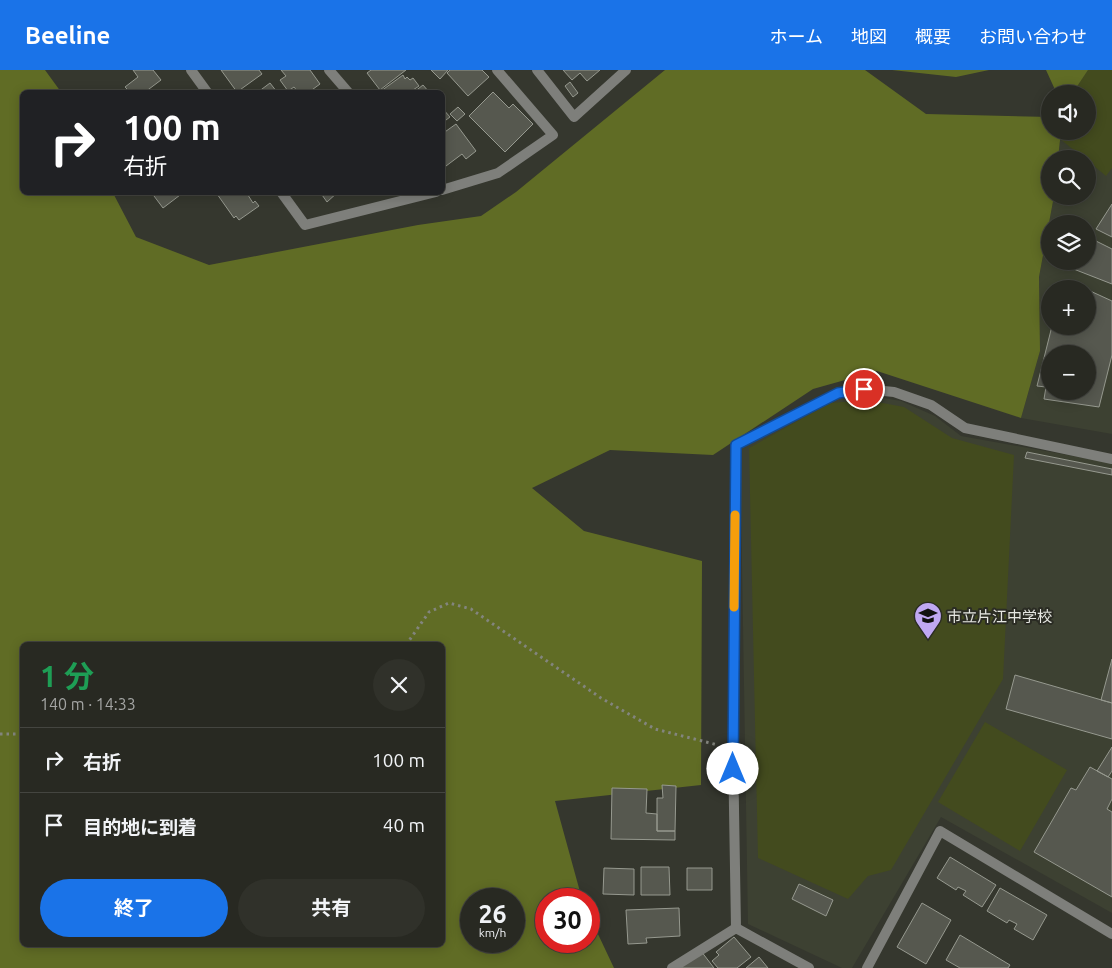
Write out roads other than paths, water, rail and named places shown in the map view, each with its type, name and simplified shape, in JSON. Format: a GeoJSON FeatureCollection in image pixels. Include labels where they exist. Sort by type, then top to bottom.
{"type":"FeatureCollection","features":[{"type":"Feature","properties":{"kind":"street"},"geometry":{"type":"LineString","coordinates":[[191,70],[206,90]]}},
{"type":"Feature","properties":{"kind":"street"},"geometry":{"type":"LineString","coordinates":[[329,70],[346,90]]}},
{"type":"Feature","properties":{"kind":"street"},"geometry":{"type":"LineString","coordinates":[[445,189],[498,173],[554,135],[497,70]]}},
{"type":"Feature","properties":{"kind":"street"},"geometry":{"type":"LineString","coordinates":[[537,70],[574,117],[626,70]]}},
{"type":"Feature","properties":{"kind":"street"},"geometry":{"type":"LineString","coordinates":[[283,195],[305,225],[423,195]]}},
{"type":"Feature","properties":{"kind":"street"},"geometry":{"type":"LineString","coordinates":[[736,928],[733,749],[736,445],[838,393],[864,389],[894,392],[931,405],[965,428],[1112,459]]}},
{"type":"Feature","properties":{"kind":"street"},"geometry":{"type":"LineString","coordinates":[[867,968],[940,831],[1112,934]]}},
{"type":"Feature","properties":{"kind":"street"},"geometry":{"type":"LineString","coordinates":[[672,968],[736,928]]}},
{"type":"Feature","properties":{"kind":"street"},"geometry":{"type":"LineString","coordinates":[[736,928],[809,968]]}},
{"type":"Feature","properties":{"kind":"place","name":"市立片江中学校"},"geometry":{"type":"Point","coordinates":[928,640]}}]}
